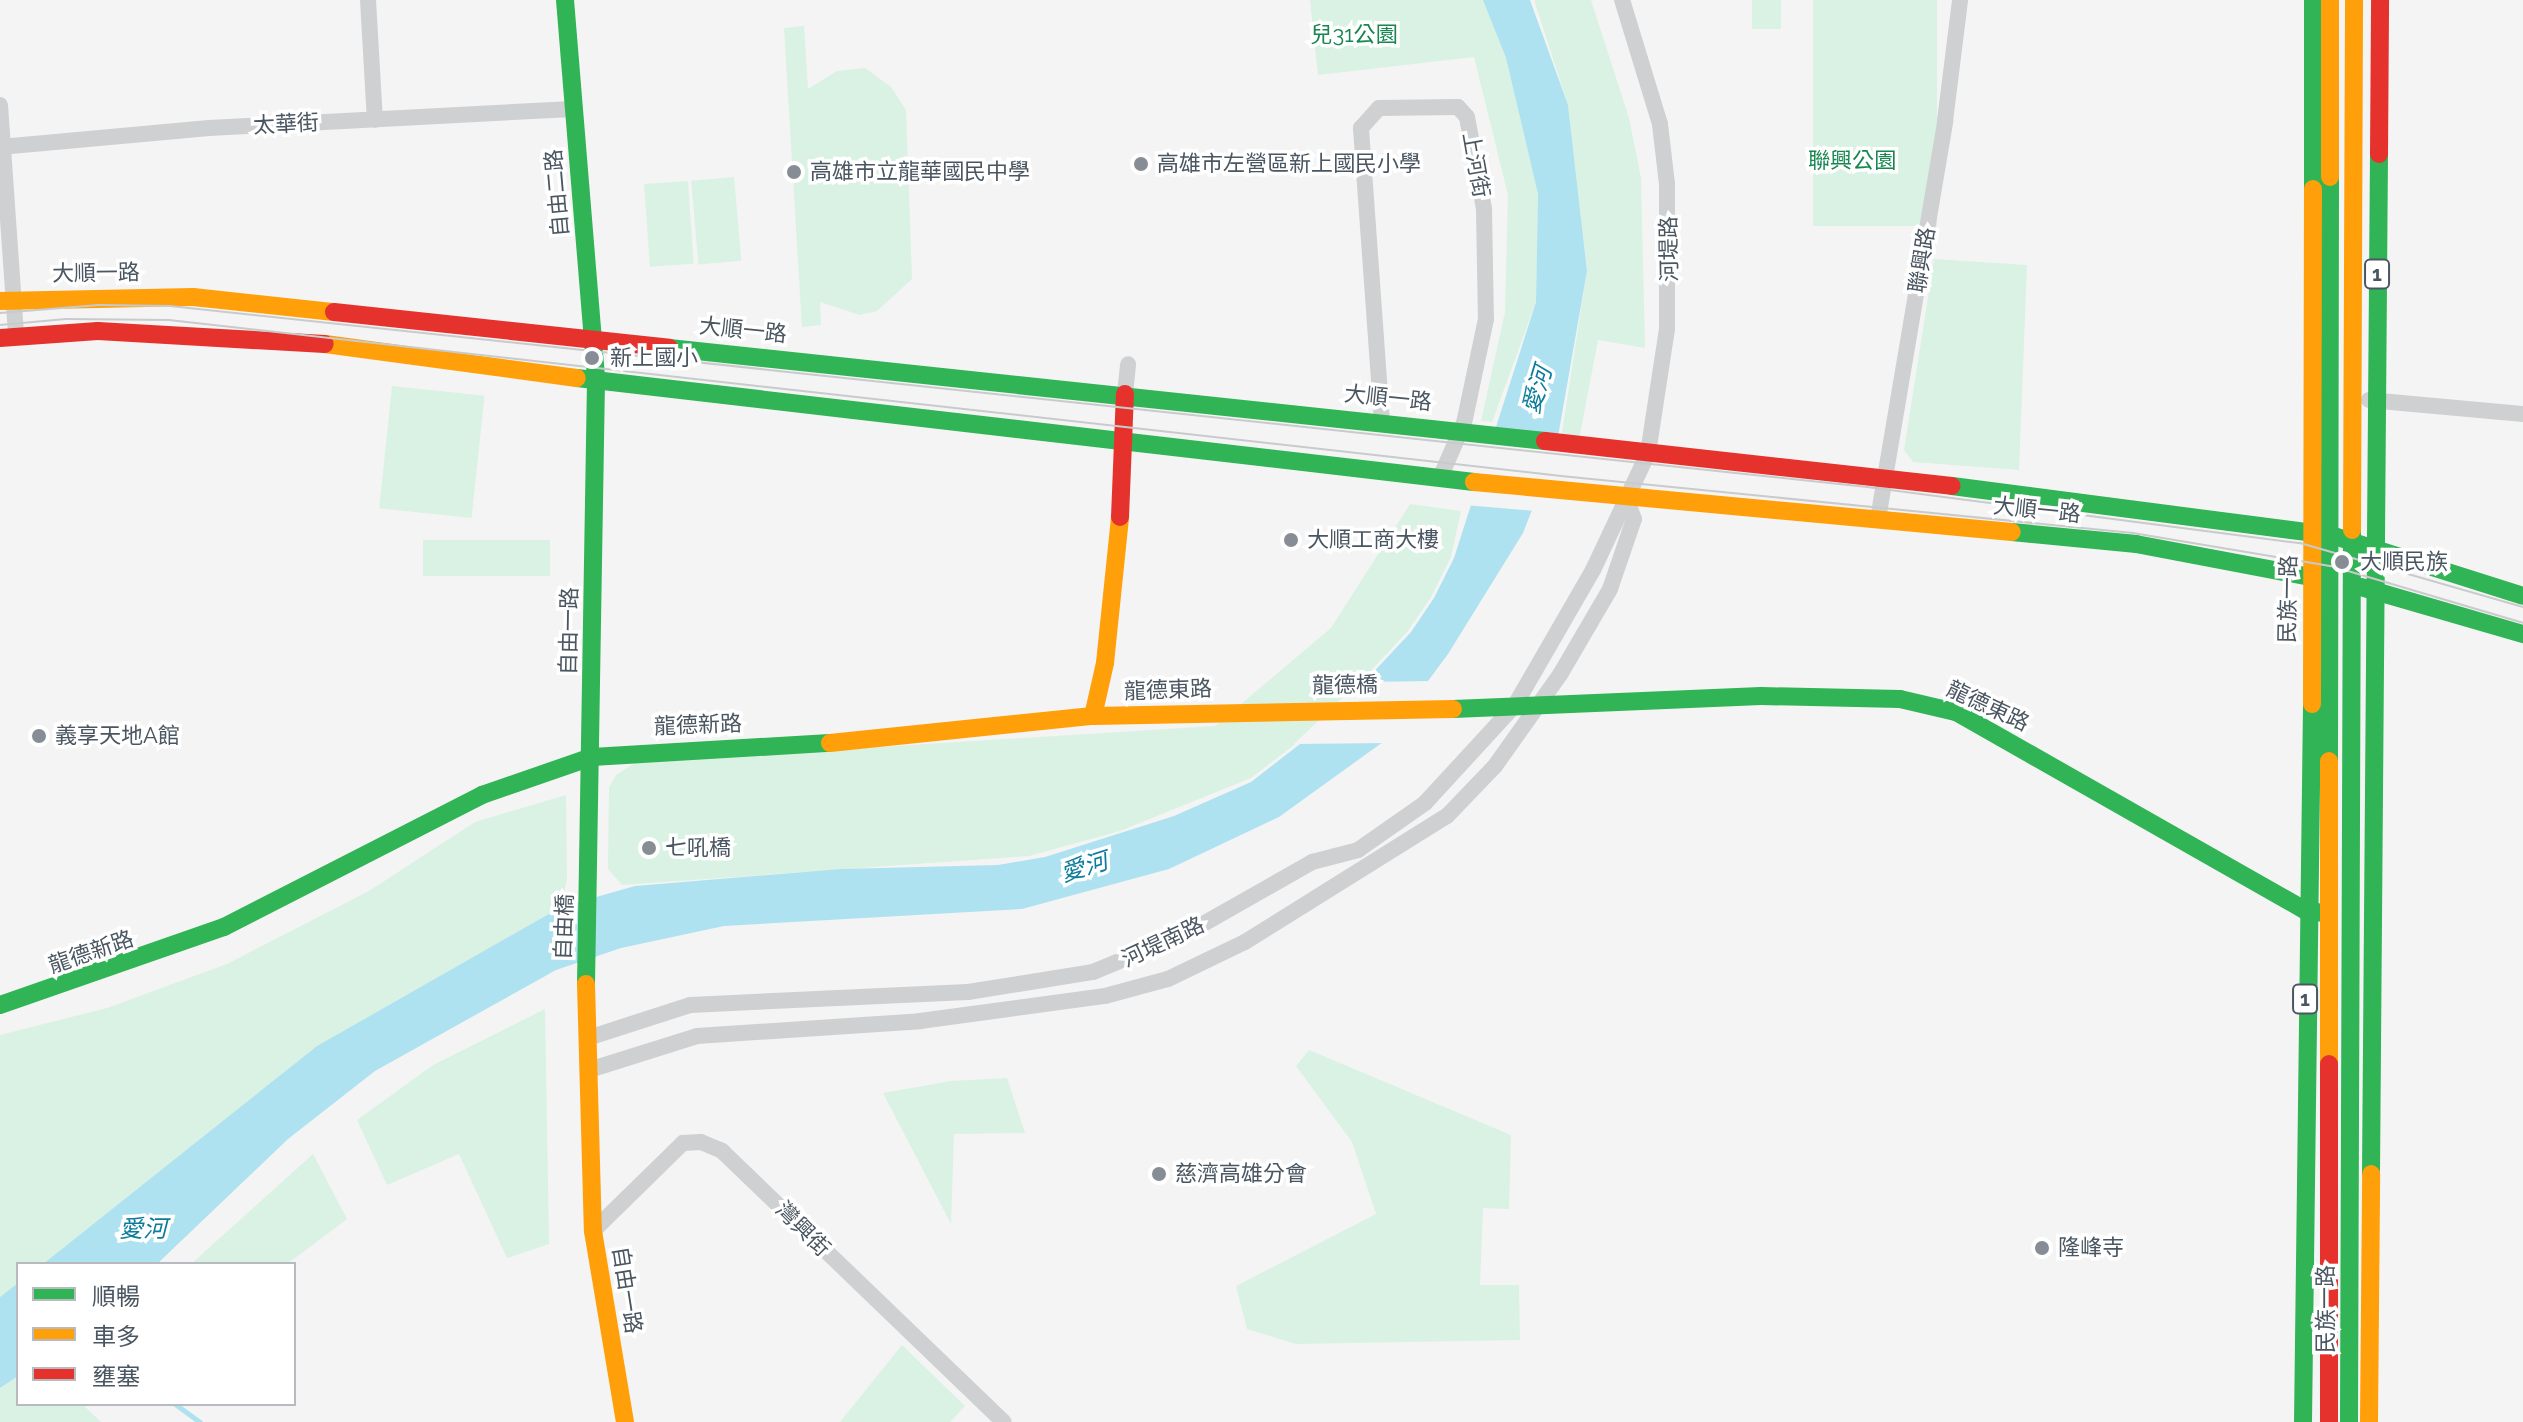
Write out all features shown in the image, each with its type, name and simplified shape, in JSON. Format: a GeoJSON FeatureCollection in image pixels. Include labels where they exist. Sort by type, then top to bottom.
{"type":"FeatureCollection","features":[{"type":"Feature","properties":{"kind":"street"},"geometry":{"type":"LineString","coordinates":[[368,0],[375,120]]}},
{"type":"Feature","properties":{"kind":"street","name":"自由二路"},"geometry":{"type":"LineString","coordinates":[[565,0],[596,381]]}},
{"type":"Feature","properties":{"kind":"street","name":"河堤路"},"geometry":{"type":"LineString","coordinates":[[1622,0],[1660,124],[1667,184],[1667,329],[1648,453],[1626,498]]}},
{"type":"Feature","properties":{"kind":"street","name":"聯興路"},"geometry":{"type":"LineString","coordinates":[[1878,519],[1945,121],[1960,0]]}},
{"type":"Feature","properties":{"kind":"street","name":"民族一路"},"geometry":{"type":"LineString","coordinates":[[2313,0],[2322,533],[2331,581],[2326,913],[2329,1422]]}},
{"type":"Feature","properties":{"kind":"street","name":"民族一路"},"geometry":{"type":"LineString","coordinates":[[2303,1422],[2306,911],[2312,576],[2322,533],[2330,0]]}},
{"type":"Feature","properties":{"kind":"street","name":"民族一路"},"geometry":{"type":"LineString","coordinates":[[2349,1422],[2370,912],[2364,588],[2355,541],[2352,398],[2354,0]]}},
{"type":"Feature","properties":{"kind":"street","name":"民族一路"},"geometry":{"type":"LineString","coordinates":[[2369,1422],[2351,912],[2364,588],[2374,547],[2380,0]]}},
{"type":"Feature","properties":{"kind":"street","name":"上河街"},"geometry":{"type":"LineString","coordinates":[[1382,422],[1361,128],[1379,108],[1440,103],[1458,107],[1467,117],[1484,209],[1486,319],[1461,430],[1440,478]]}},
{"type":"Feature","properties":{"kind":"street"},"geometry":{"type":"LineString","coordinates":[[0,105],[8,336],[174,332],[287,339],[596,381],[1440,478]]}},
{"type":"Feature","properties":{"kind":"street","name":"太華街"},"geometry":{"type":"LineString","coordinates":[[2,147],[573,109]]}},
{"type":"Feature","properties":{"kind":"street","name":"大順一路"},"geometry":{"type":"LineString","coordinates":[[7,300],[193,297],[594,337],[1885,477],[2322,533],[2523,596]]}},
{"type":"Feature","properties":{"kind":"street"},"geometry":{"type":"LineString","coordinates":[[1093,716],[1105,663],[1124,480],[1120,439],[1128,364]]}},
{"type":"Feature","properties":{"kind":"street","name":"自由一路"},"geometry":{"type":"LineString","coordinates":[[589,882],[596,381]]}},
{"type":"Feature","properties":{"kind":"street"},"geometry":{"type":"LineString","coordinates":[[2352,398],[2523,414]]}},
{"type":"Feature","properties":{"kind":"street","name":"大順一路"},"geometry":{"type":"LineString","coordinates":[[1440,478],[2136,544],[2364,588],[2523,634]]}},
{"type":"Feature","properties":{"kind":"street","name":"河堤南路"},"geometry":{"type":"LineString","coordinates":[[588,1038],[690,1005],[968,992],[1125,962],[1233,909],[1312,862],[1358,850],[1425,803],[1515,705],[1593,570],[1626,498]]}},
{"type":"Feature","properties":{"kind":"street","name":"河堤南路"},"geometry":{"type":"LineString","coordinates":[[589,1070],[697,1036],[1015,1012],[1168,979],[1271,927],[1447,816],[1495,766],[1539,707],[1621,563],[1634,519],[1626,498]]}},
{"type":"Feature","properties":{"kind":"street","name":"河堤南路"},"geometry":{"type":"LineString","coordinates":[[1539,707],[1595,594],[1593,570]]}},
{"type":"Feature","properties":{"kind":"street","name":"龍德東路"},"geometry":{"type":"LineString","coordinates":[[1448,707],[1539,707],[1817,695],[1926,704],[1956,712],[2072,774],[2306,911],[2370,912]]}},
{"type":"Feature","properties":{"kind":"street","name":"龍德橋"},"geometry":{"type":"LineString","coordinates":[[1244,712],[1448,707]]}},
{"type":"Feature","properties":{"kind":"street","name":"龍德東路"},"geometry":{"type":"LineString","coordinates":[[1093,716],[1244,712]]}},
{"type":"Feature","properties":{"kind":"street","name":"龍德新路"},"geometry":{"type":"LineString","coordinates":[[0,1005],[224,927],[482,795],[592,757],[879,740],[1093,716]]}},
{"type":"Feature","properties":{"kind":"street","name":"自由橋"},"geometry":{"type":"LineString","coordinates":[[586,974],[589,882]]}},
{"type":"Feature","properties":{"kind":"street","name":"自由一路"},"geometry":{"type":"LineString","coordinates":[[586,974],[593,1231],[625,1422]]}},
{"type":"Feature","properties":{"kind":"street","name":"灣興街"},"geometry":{"type":"LineString","coordinates":[[593,1231],[683,1143],[701,1142],[722,1151],[1004,1422]]}},
{"type":"Feature","properties":{"kind":"street"},"geometry":{"type":"LineString","coordinates":[[2303,1198],[2360,1197]]}},
{"type":"Feature","properties":{"kind":"green space","name":"兒31公園"},"geometry":{"type":"Polygon","coordinates":[[[1310,0],[1484,0],[1506,58],[1538,194],[1536,302],[1492,422],[1481,421],[1505,312],[1508,195],[1474,57],[1318,75],[1310,0]]]}},
{"type":"Feature","properties":{"kind":"green space"},"geometry":{"type":"Polygon","coordinates":[[[1534,0],[1591,0],[1629,118],[1641,178],[1645,348],[1598,340],[1579,440],[1561,439],[1587,270],[1568,105],[1534,0]]]}},
{"type":"Feature","properties":{"kind":"green space"},"geometry":{"type":"Polygon","coordinates":[[[1752,0],[1781,0],[1781,29],[1752,29],[1752,0]]]}},
{"type":"Feature","properties":{"kind":"green space","name":"聯興公園"},"geometry":{"type":"Polygon","coordinates":[[[1813,0],[1937,0],[1937,226],[1813,226],[1813,0]]]}},
{"type":"Feature","properties":{"kind":"green space"},"geometry":{"type":"Polygon","coordinates":[[[804,26],[808,89],[837,71],[865,68],[891,87],[906,110],[912,279],[877,311],[860,315],[820,302],[821,325],[802,327],[784,28],[804,26]]]}},
{"type":"Feature","properties":{"kind":"green space"},"geometry":{"type":"Polygon","coordinates":[[[734,177],[741,261],[698,264],[691,181],[734,177]]]}},
{"type":"Feature","properties":{"kind":"green space"},"geometry":{"type":"Polygon","coordinates":[[[688,181],[694,264],[650,267],[644,184],[688,181]]]}},
{"type":"Feature","properties":{"kind":"green space"},"geometry":{"type":"Polygon","coordinates":[[[1934,259],[2027,265],[2019,470],[1913,462],[1904,450],[1934,259]]]}},
{"type":"Feature","properties":{"kind":"green space"},"geometry":{"type":"Polygon","coordinates":[[[392,386],[484,396],[472,518],[379,508],[392,386]]]}},
{"type":"Feature","properties":{"kind":"green space"},"geometry":{"type":"Polygon","coordinates":[[[1410,504],[1461,511],[1451,557],[1430,599],[1407,632],[1320,725],[1251,778],[1120,831],[1029,856],[622,885],[608,869],[609,788],[616,775],[637,762],[1215,726],[1331,628],[1410,504]]]}},
{"type":"Feature","properties":{"kind":"green space"},"geometry":{"type":"Polygon","coordinates":[[[423,540],[550,540],[550,576],[423,576],[423,540]]]}},
{"type":"Feature","properties":{"kind":"green space"},"geometry":{"type":"Polygon","coordinates":[[[566,795],[567,879],[561,907],[317,1046],[46,1262],[16,1262],[16,1285],[0,1297],[0,1035],[107,1008],[227,964],[369,891],[475,822],[566,795]]]}},
{"type":"Feature","properties":{"kind":"green space"},"geometry":{"type":"Polygon","coordinates":[[[545,1009],[549,1244],[507,1258],[459,1154],[387,1185],[357,1120],[433,1065],[545,1009]]]}},
{"type":"Feature","properties":{"kind":"green space"},"geometry":{"type":"Polygon","coordinates":[[[1309,1050],[1511,1135],[1509,1209],[1483,1208],[1480,1285],[1519,1285],[1520,1340],[1296,1344],[1247,1329],[1236,1286],[1376,1214],[1352,1142],[1296,1066],[1309,1050]]]}},
{"type":"Feature","properties":{"kind":"green space"},"geometry":{"type":"Polygon","coordinates":[[[1007,1078],[1025,1133],[954,1134],[951,1224],[883,1093],[951,1081],[1007,1078]]]}},
{"type":"Feature","properties":{"kind":"green space"},"geometry":{"type":"Polygon","coordinates":[[[313,1154],[347,1219],[290,1262],[193,1262],[313,1154]]]}},
{"type":"Feature","properties":{"kind":"green space"},"geometry":{"type":"Polygon","coordinates":[[[902,1345],[965,1406],[950,1422],[840,1422],[902,1345]]]}},
{"type":"Feature","properties":{"kind":"green space"},"geometry":{"type":"Polygon","coordinates":[[[16,1377],[16,1406],[84,1406],[101,1422],[0,1422],[0,1388],[16,1377]]]}},
{"type":"Feature","properties":{"kind":"water","name":"愛河"},"geometry":{"type":"Polygon","coordinates":[[[1483,0],[1530,0],[1568,105],[1587,271],[1556,448],[1523,533],[1448,654],[1383,742],[1279,817],[1169,869],[1022,909],[724,926],[621,948],[556,970],[375,1071],[288,1139],[159,1262],[46,1262],[317,1046],[561,907],[635,886],[841,869],[998,865],[1045,857],[1174,816],[1251,782],[1322,727],[1411,632],[1434,598],[1454,558],[1536,302],[1538,194],[1506,58],[1483,0]]]}},
{"type":"Feature","properties":{"kind":"water"},"geometry":{"type":"Polygon","coordinates":[[[16,1285],[16,1377],[0,1388],[0,1297],[16,1285]]]}},
{"type":"Feature","properties":{"kind":"pier"},"geometry":{"type":"Polygon","coordinates":[[[1490,425],[1560,450],[1535,511],[1465,505],[1490,425]]]}},
{"type":"Feature","properties":{"kind":"pier"},"geometry":{"type":"Polygon","coordinates":[[[1433,681],[1387,743],[1294,744],[1359,682],[1433,681]]]}},
{"type":"Feature","properties":{"kind":"waterway"},"geometry":{"type":"LineString","coordinates":[[178,1406],[200,1422]]}},
{"type":"Feature","properties":{"kind":"tram line"},"geometry":{"type":"LineString","coordinates":[[0,313],[99,305],[170,306],[1867,487],[2300,543],[2523,607]]}},
{"type":"Feature","properties":{"kind":"tram line"},"geometry":{"type":"LineString","coordinates":[[0,325],[66,319],[169,320],[1561,476],[2133,533],[2331,566],[2523,623]]}},
{"type":"Feature","properties":{"kind":"traffic: fast"},"geometry":{"type":"LineString","coordinates":[[565,0],[596,381],[586,984]]}},
{"type":"Feature","properties":{"kind":"traffic: fast"},"geometry":{"type":"LineString","coordinates":[[2313,0],[2313,189]]}},
{"type":"Feature","properties":{"kind":"traffic: fast"},"geometry":{"type":"LineString","coordinates":[[2371,1174],[2379,154]]}},
{"type":"Feature","properties":{"kind":"traffic: fast"},"geometry":{"type":"LineString","coordinates":[[2329,761],[2330,177]]}},
{"type":"Feature","properties":{"kind":"traffic: fast"},"geometry":{"type":"LineString","coordinates":[[669,348],[1545,441]]}},
{"type":"Feature","properties":{"kind":"traffic: fast"},"geometry":{"type":"LineString","coordinates":[[577,378],[1474,482]]}},
{"type":"Feature","properties":{"kind":"traffic: fast"},"geometry":{"type":"LineString","coordinates":[[1952,486],[2331,535],[2523,596]]}},
{"type":"Feature","properties":{"kind":"traffic: fast"},"geometry":{"type":"LineString","coordinates":[[2349,1422],[2352,530]]}},
{"type":"Feature","properties":{"kind":"traffic: fast"},"geometry":{"type":"LineString","coordinates":[[2012,532],[2136,544],[2327,580]]}},
{"type":"Feature","properties":{"kind":"traffic: fast"},"geometry":{"type":"LineString","coordinates":[[2361,587],[2523,634]]}},
{"type":"Feature","properties":{"kind":"traffic: fast"},"geometry":{"type":"LineString","coordinates":[[1453,709],[1761,696],[1900,699],[1956,712],[2306,911],[2325,913]]}},
{"type":"Feature","properties":{"kind":"traffic: fast"},"geometry":{"type":"LineString","coordinates":[[2303,1422],[2312,704]]}},
{"type":"Feature","properties":{"kind":"traffic: fast"},"geometry":{"type":"LineString","coordinates":[[0,1005],[224,927],[482,795],[592,757],[830,743]]}},
{"type":"Feature","properties":{"kind":"traffic: slow"},"geometry":{"type":"LineString","coordinates":[[2330,0],[2330,177]]}},
{"type":"Feature","properties":{"kind":"traffic: slow"},"geometry":{"type":"LineString","coordinates":[[2352,530],[2354,0]]}},
{"type":"Feature","properties":{"kind":"traffic: slow"},"geometry":{"type":"LineString","coordinates":[[2312,704],[2313,189]]}},
{"type":"Feature","properties":{"kind":"traffic: slow"},"geometry":{"type":"LineString","coordinates":[[0,301],[193,297],[334,312]]}},
{"type":"Feature","properties":{"kind":"traffic: slow"},"geometry":{"type":"LineString","coordinates":[[325,344],[577,378]]}},
{"type":"Feature","properties":{"kind":"traffic: slow"},"geometry":{"type":"LineString","coordinates":[[1474,482],[2012,532]]}},
{"type":"Feature","properties":{"kind":"traffic: slow"},"geometry":{"type":"LineString","coordinates":[[830,743],[1093,716],[1105,663],[1120,517]]}},
{"type":"Feature","properties":{"kind":"traffic: slow"},"geometry":{"type":"LineString","coordinates":[[1093,716],[1453,709]]}},
{"type":"Feature","properties":{"kind":"traffic: slow"},"geometry":{"type":"LineString","coordinates":[[2329,761],[2329,1064]]}},
{"type":"Feature","properties":{"kind":"traffic: slow"},"geometry":{"type":"LineString","coordinates":[[586,984],[593,1231],[625,1422]]}},
{"type":"Feature","properties":{"kind":"traffic: slow"},"geometry":{"type":"LineString","coordinates":[[2369,1422],[2371,1174]]}},
{"type":"Feature","properties":{"kind":"traffic: jam"},"geometry":{"type":"LineString","coordinates":[[2379,154],[2380,0]]}},
{"type":"Feature","properties":{"kind":"traffic: jam"},"geometry":{"type":"LineString","coordinates":[[334,312],[669,348]]}},
{"type":"Feature","properties":{"kind":"traffic: jam"},"geometry":{"type":"LineString","coordinates":[[0,338],[98,331],[325,344]]}},
{"type":"Feature","properties":{"kind":"traffic: jam"},"geometry":{"type":"LineString","coordinates":[[1120,517],[1125,394]]}},
{"type":"Feature","properties":{"kind":"traffic: jam"},"geometry":{"type":"LineString","coordinates":[[1545,441],[1952,486]]}},
{"type":"Feature","properties":{"kind":"traffic: jam"},"geometry":{"type":"LineString","coordinates":[[2329,1064],[2329,1422]]}},
{"type":"Feature","properties":{"kind":"place","name":"高雄市左營區新上國民小學"},"geometry":{"type":"Point","coordinates":[1141,164]}},
{"type":"Feature","properties":{"kind":"place","name":"高雄市立龍華國民中學"},"geometry":{"type":"Point","coordinates":[794,172]}},
{"type":"Feature","properties":{"kind":"place","name":"新上國小"},"geometry":{"type":"Point","coordinates":[592,358]}},
{"type":"Feature","properties":{"kind":"place","name":"大順工商大樓"},"geometry":{"type":"Point","coordinates":[1291,540]}},
{"type":"Feature","properties":{"kind":"place","name":"大順民族"},"geometry":{"type":"Point","coordinates":[2342,562]}},
{"type":"Feature","properties":{"kind":"place","name":"義享天地A館"},"geometry":{"type":"Point","coordinates":[39,736]}},
{"type":"Feature","properties":{"kind":"place","name":"七吼橋"},"geometry":{"type":"Point","coordinates":[649,848]}},
{"type":"Feature","properties":{"kind":"place","name":"慈濟高雄分會"},"geometry":{"type":"Point","coordinates":[1159,1174]}},
{"type":"Feature","properties":{"kind":"place","name":"隆峰寺"},"geometry":{"type":"Point","coordinates":[2042,1248]}}]}
